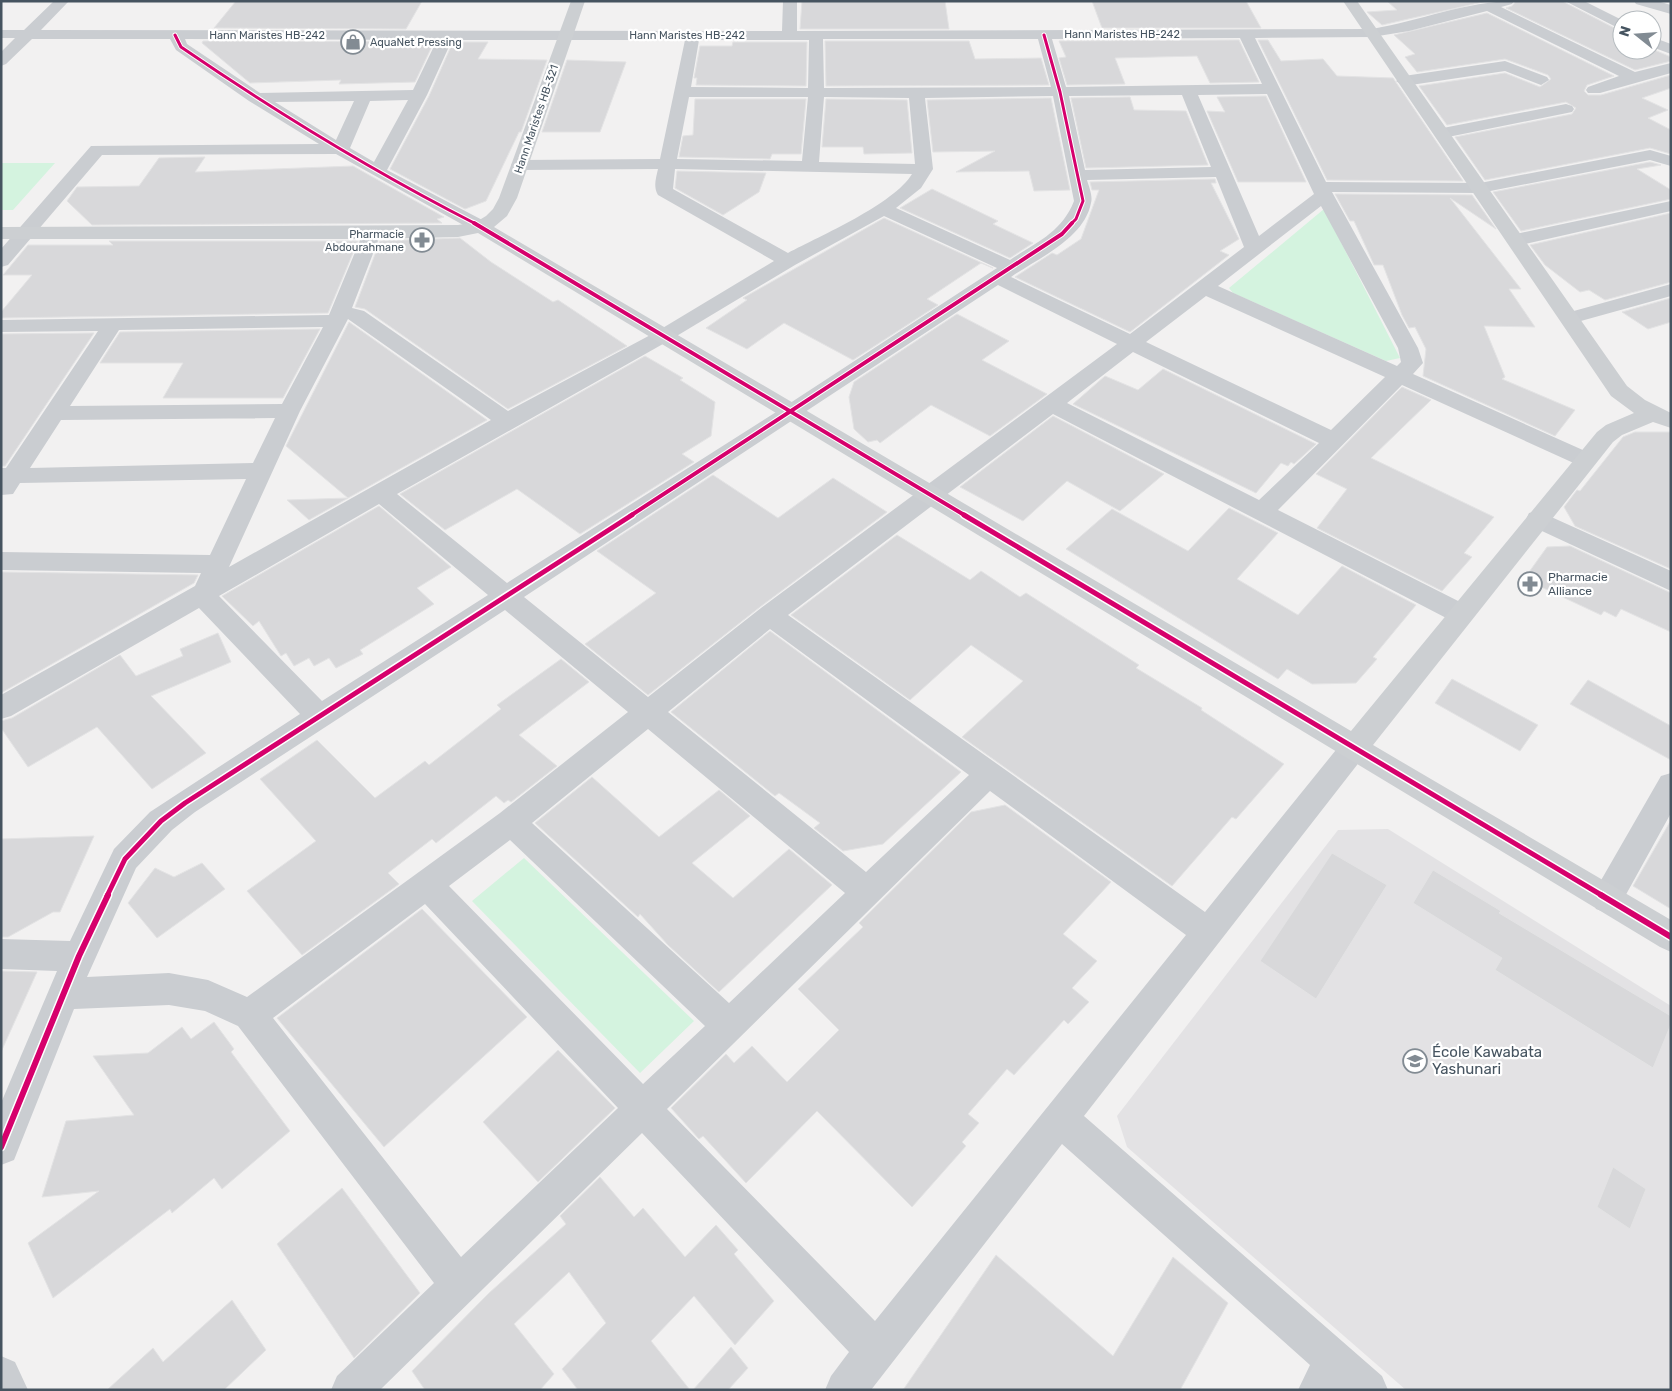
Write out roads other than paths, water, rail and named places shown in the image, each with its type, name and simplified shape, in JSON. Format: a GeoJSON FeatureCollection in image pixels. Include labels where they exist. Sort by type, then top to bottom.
{"type":"FeatureCollection","features":[{"type":"Feature","properties":{"kind":"street"},"geometry":{"type":"LineString","coordinates":[[1,61],[62,1]]}},
{"type":"Feature","properties":{"kind":"street","name":"Hann Maristes HB-321"},"geometry":{"type":"LineString","coordinates":[[481,227],[501,212],[508,198],[578,1]]}},
{"type":"Feature","properties":{"kind":"street"},"geometry":{"type":"LineString","coordinates":[[789,34],[790,1]]}},
{"type":"Feature","properties":{"kind":"street"},"geometry":{"type":"LineString","coordinates":[[1350,1],[1404,81],[1443,133],[1619,391],[1627,399],[1661,417]]}},
{"type":"Feature","properties":{"kind":"street","name":"Hann Maristes HB-242"},"geometry":{"type":"LineString","coordinates":[[1,34],[33,30],[175,35],[566,36],[1372,33],[1409,27],[1507,1]]}},
{"type":"Feature","properties":{"kind":"street"},"geometry":{"type":"LineString","coordinates":[[1641,1],[1671,10]]}},
{"type":"Feature","properties":{"kind":"street"},"geometry":{"type":"LineString","coordinates":[[1581,2],[1612,20]]}},
{"type":"Feature","properties":{"kind":"street"},"geometry":{"type":"LineString","coordinates":[[1488,6],[1633,77]]}},
{"type":"Feature","properties":{"kind":"street"},"geometry":{"type":"LineString","coordinates":[[1,19],[33,30]]}},
{"type":"Feature","properties":{"kind":"street"},"geometry":{"type":"LineString","coordinates":[[810,165],[816,92],[816,34]]}},
{"type":"Feature","properties":{"kind":"street"},"geometry":{"type":"LineString","coordinates":[[1246,34],[1322,191],[1408,348],[1412,363],[1262,512]]}},
{"type":"Feature","properties":{"kind":"street"},"geometry":{"type":"LineString","coordinates":[[175,35],[181,47],[255,98],[341,150],[481,227],[1671,937]]}},
{"type":"Feature","properties":{"kind":"street"},"geometry":{"type":"LineString","coordinates":[[378,171],[419,95],[447,35]]}},
{"type":"Feature","properties":{"kind":"street"},"geometry":{"type":"LineString","coordinates":[[693,35],[664,183],[664,192],[788,261]]}},
{"type":"Feature","properties":{"kind":"street"},"geometry":{"type":"LineString","coordinates":[[1,1146],[79,956],[125,859],[140,841],[185,803],[792,412],[1062,234],[1076,219],[1083,201],[1060,92],[1044,35]]}},
{"type":"Feature","properties":{"kind":"street"},"geometry":{"type":"LineString","coordinates":[[1404,81],[1505,66],[1516,68],[1540,80]]}},
{"type":"Feature","properties":{"kind":"street"},"geometry":{"type":"LineString","coordinates":[[1594,90],[1633,77],[1671,68]]}},
{"type":"Feature","properties":{"kind":"street"},"geometry":{"type":"LineString","coordinates":[[683,92],[917,93],[1271,89]]}},
{"type":"Feature","properties":{"kind":"street"},"geometry":{"type":"LineString","coordinates":[[1188,91],[1255,250]]}},
{"type":"Feature","properties":{"kind":"street"},"geometry":{"type":"LineString","coordinates":[[1,708],[202,596],[507,421],[664,336],[788,261],[883,209],[916,184],[924,169],[917,93]]}},
{"type":"Feature","properties":{"kind":"street"},"geometry":{"type":"LineString","coordinates":[[255,98],[419,95]]}},
{"type":"Feature","properties":{"kind":"street"},"geometry":{"type":"LineString","coordinates":[[341,150],[364,96]]}},
{"type":"Feature","properties":{"kind":"street"},"geometry":{"type":"LineString","coordinates":[[1443,133],[1566,109]]}},
{"type":"Feature","properties":{"kind":"street"},"geometry":{"type":"LineString","coordinates":[[1,261],[98,150],[341,150]]}},
{"type":"Feature","properties":{"kind":"street"},"geometry":{"type":"LineString","coordinates":[[250,1015],[511,822],[770,615],[932,495],[1255,250],[1322,191],[1480,188],[1650,156],[1671,161]]}},
{"type":"Feature","properties":{"kind":"street"},"geometry":{"type":"LineString","coordinates":[[520,165],[810,165],[924,169]]}},
{"type":"Feature","properties":{"kind":"street"},"geometry":{"type":"LineString","coordinates":[[1079,175],[1221,172]]}},
{"type":"Feature","properties":{"kind":"street"},"geometry":{"type":"LineString","coordinates":[[1516,240],[1671,206]]}},
{"type":"Feature","properties":{"kind":"street"},"geometry":{"type":"LineString","coordinates":[[883,209],[1132,343],[1334,441]]}},
{"type":"Feature","properties":{"kind":"street"},"geometry":{"type":"LineString","coordinates":[[1,233],[372,234],[458,231],[481,227]]}},
{"type":"Feature","properties":{"kind":"street"},"geometry":{"type":"LineString","coordinates":[[202,596],[288,411],[339,316],[372,234]]}},
{"type":"Feature","properties":{"kind":"street"},"geometry":{"type":"LineString","coordinates":[[1205,288],[1586,460]]}},
{"type":"Feature","properties":{"kind":"street"},"geometry":{"type":"LineString","coordinates":[[1570,318],[1667,294]]}},
{"type":"Feature","properties":{"kind":"street"},"geometry":{"type":"LineString","coordinates":[[1,326],[112,325],[357,316],[507,421]]}},
{"type":"Feature","properties":{"kind":"street"},"geometry":{"type":"LineString","coordinates":[[5,482],[56,413],[112,325]]}},
{"type":"Feature","properties":{"kind":"street"},"geometry":{"type":"LineString","coordinates":[[1052,404],[1461,614]]}},
{"type":"Feature","properties":{"kind":"street"},"geometry":{"type":"LineString","coordinates":[[56,413],[288,411]]}},
{"type":"Feature","properties":{"kind":"street"},"geometry":{"type":"LineString","coordinates":[[845,1390],[1354,748],[1605,437],[1614,430],[1661,417]]}},
{"type":"Feature","properties":{"kind":"street"},"geometry":{"type":"LineString","coordinates":[[5,482],[261,471]]}},
{"type":"Feature","properties":{"kind":"street"},"geometry":{"type":"LineString","coordinates":[[380,494],[866,892]]}},
{"type":"Feature","properties":{"kind":"street"},"geometry":{"type":"LineString","coordinates":[[1538,519],[1671,582]]}},
{"type":"Feature","properties":{"kind":"street"},"geometry":{"type":"LineString","coordinates":[[1,561],[218,564]]}},
{"type":"Feature","properties":{"kind":"street"},"geometry":{"type":"LineString","coordinates":[[202,596],[319,716]]}},
{"type":"Feature","properties":{"kind":"street"},"geometry":{"type":"LineString","coordinates":[[770,615],[988,775],[1208,932]]}},
{"type":"Feature","properties":{"kind":"street"},"geometry":{"type":"LineString","coordinates":[[351,1390],[988,775]]}},
{"type":"Feature","properties":{"kind":"street"},"geometry":{"type":"LineString","coordinates":[[1607,899],[1671,785]]}},
{"type":"Feature","properties":{"kind":"street"},"geometry":{"type":"LineString","coordinates":[[511,822],[728,1025]]}},
{"type":"Feature","properties":{"kind":"street"},"geometry":{"type":"LineString","coordinates":[[427,885],[876,1351]]}},
{"type":"Feature","properties":{"kind":"street"},"geometry":{"type":"LineString","coordinates":[[1,954],[79,956]]}},
{"type":"Feature","properties":{"kind":"street"},"geometry":{"type":"LineString","coordinates":[[64,994],[169,989],[208,996],[250,1015],[459,1286]]}},
{"type":"Feature","properties":{"kind":"street"},"geometry":{"type":"LineString","coordinates":[[1060,1118],[1326,1375],[1368,1390]]}},
{"type":"Feature","properties":{"kind":"street"},"geometry":{"type":"LineString","coordinates":[[1,1376],[8,1390]]}},
{"type":"Feature","properties":{"kind":"place","name":"AquaNet Pressing"},"geometry":{"type":"Point","coordinates":[353,42]}},
{"type":"Feature","properties":{"kind":"place","name":"Pharmacie Abdourahmane"},"geometry":{"type":"Point","coordinates":[422,240]}},
{"type":"Feature","properties":{"kind":"place","name":"Pharmacie Alliance"},"geometry":{"type":"Point","coordinates":[1530,584]}},
{"type":"Feature","properties":{"kind":"place","name":"École Kawabata Yashunari"},"geometry":{"type":"Point","coordinates":[1415,1061]}}]}
